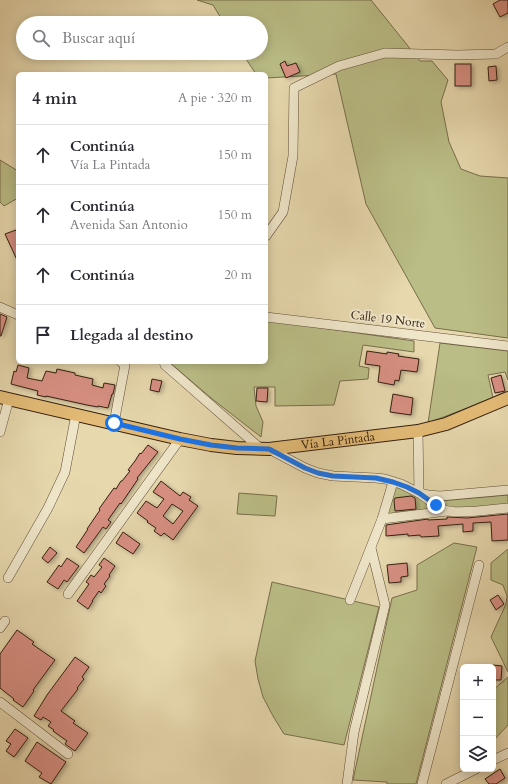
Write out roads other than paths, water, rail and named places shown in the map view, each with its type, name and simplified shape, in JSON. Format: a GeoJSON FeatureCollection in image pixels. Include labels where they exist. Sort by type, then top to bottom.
{"type":"FeatureCollection","features":[{"type":"Feature","properties":{"kind":"main road","name":"Vía La Pintada"},"geometry":{"type":"LineString","coordinates":[[4,398],[180,439],[211,445],[265,449],[418,431],[446,424],[508,398]]}},
{"type":"Feature","properties":{"kind":"street"},"geometry":{"type":"LineString","coordinates":[[268,233],[283,212],[293,156],[294,88],[339,66],[385,54],[496,54],[508,47]]}},
{"type":"Feature","properties":{"kind":"street"},"geometry":{"type":"LineString","coordinates":[[0,307],[16,314]]}},
{"type":"Feature","properties":{"kind":"street","name":"Calle 19 Norte"},"geometry":{"type":"LineString","coordinates":[[268,317],[508,346]]}},
{"type":"Feature","properties":{"kind":"street"},"geometry":{"type":"LineString","coordinates":[[114,423],[125,365],[124,364]]}},
{"type":"Feature","properties":{"kind":"street"},"geometry":{"type":"LineString","coordinates":[[164,364],[165,366],[265,449],[318,473],[333,476],[376,478],[393,482],[419,493],[447,511]]}},
{"type":"Feature","properties":{"kind":"street"},"geometry":{"type":"LineString","coordinates":[[0,432],[4,398]]}},
{"type":"Feature","properties":{"kind":"street"},"geometry":{"type":"LineString","coordinates":[[8,578],[48,508],[65,472],[76,414]]}},
{"type":"Feature","properties":{"kind":"street"},"geometry":{"type":"LineString","coordinates":[[418,431],[419,493]]}},
{"type":"Feature","properties":{"kind":"street"},"geometry":{"type":"LineString","coordinates":[[68,594],[180,439]]}},
{"type":"Feature","properties":{"kind":"street"},"geometry":{"type":"LineString","coordinates":[[350,600],[382,519],[393,482]]}},
{"type":"Feature","properties":{"kind":"street"},"geometry":{"type":"LineString","coordinates":[[419,493],[440,496],[508,490]]}},
{"type":"Feature","properties":{"kind":"street"},"geometry":{"type":"LineString","coordinates":[[382,519],[447,511],[458,512],[508,508]]}},
{"type":"Feature","properties":{"kind":"street"},"geometry":{"type":"LineString","coordinates":[[347,784],[354,732],[385,605],[371,548]]}},
{"type":"Feature","properties":{"kind":"street"},"geometry":{"type":"LineString","coordinates":[[422,784],[479,566]]}},
{"type":"Feature","properties":{"kind":"street"},"geometry":{"type":"LineString","coordinates":[[0,702],[68,754]]}},
{"type":"Feature","properties":{"kind":"street"},"geometry":{"type":"LineString","coordinates":[[496,759],[508,753]]}},
{"type":"Feature","properties":{"kind":"street"},"geometry":{"type":"LineString","coordinates":[[446,784],[470,772]]}}]}
